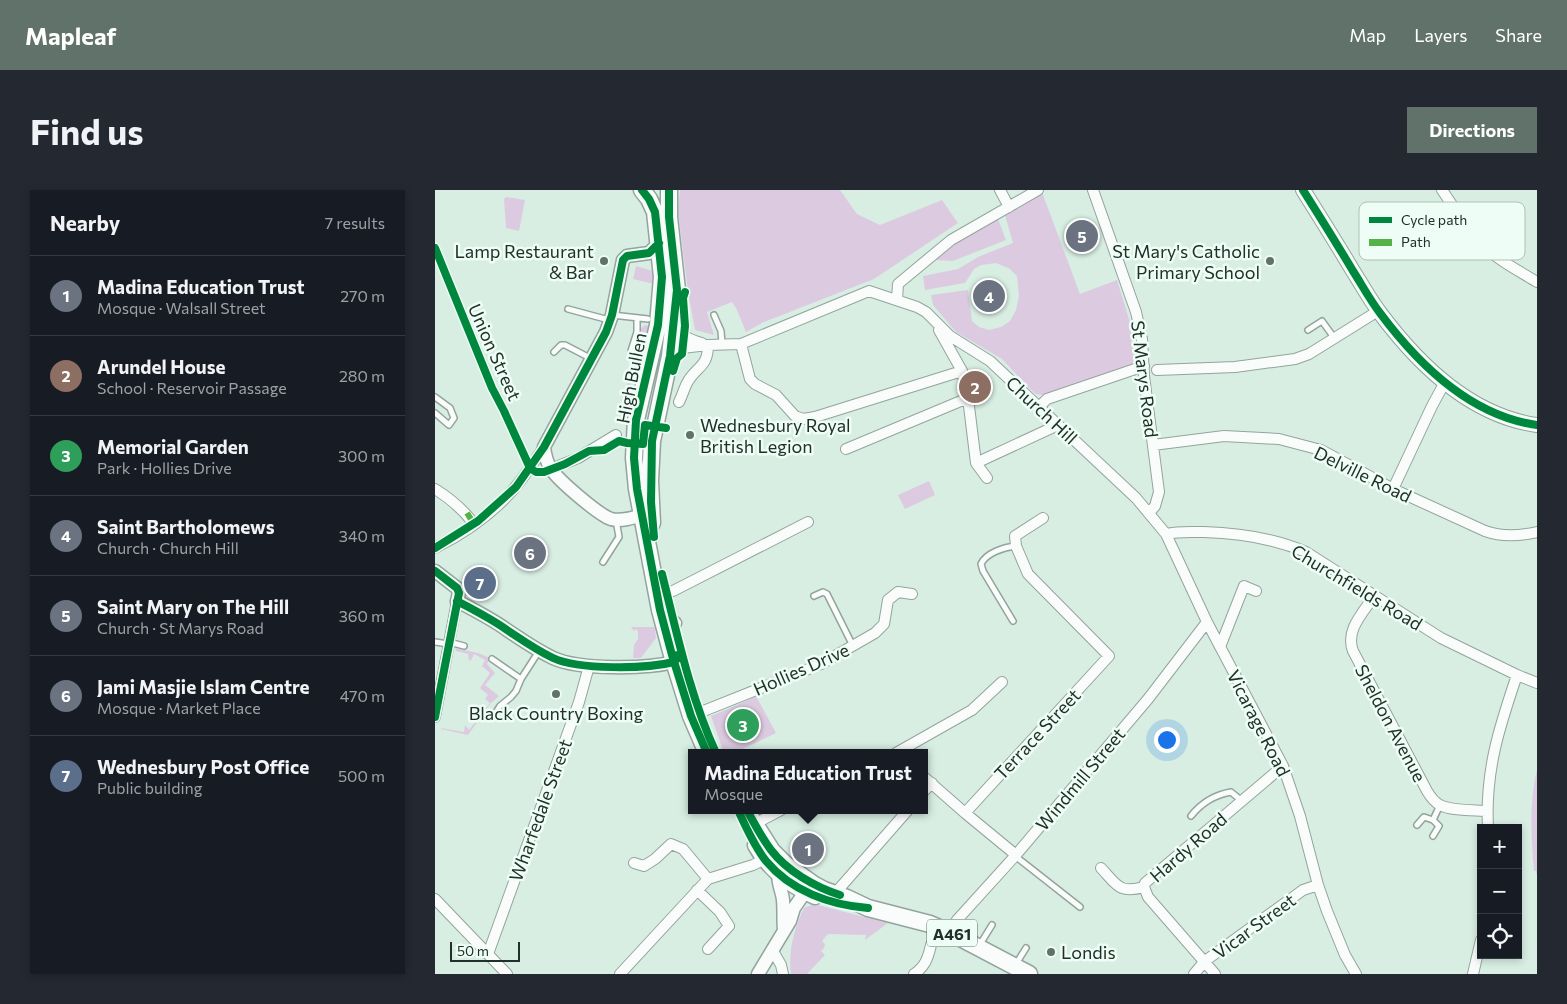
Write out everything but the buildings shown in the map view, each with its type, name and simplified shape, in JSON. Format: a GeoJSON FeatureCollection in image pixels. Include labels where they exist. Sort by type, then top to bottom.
{"type":"FeatureCollection","features":[{"type":"Feature","properties":{"kind":"highway","name":"High Bullen"},"geometry":{"type":"LineString","coordinates":[[642,190],[655,212],[662,277],[657,325],[637,420],[634,458],[641,515],[663,594]]}},
{"type":"Feature","properties":{"kind":"highway","name":"High Bullen"},"geometry":{"type":"LineString","coordinates":[[669,190],[669,217],[677,290],[670,356],[652,441],[650,481],[652,527],[663,594],[678,659],[695,714],[709,749]]}},
{"type":"Feature","properties":{"kind":"highway"},"geometry":{"type":"LineString","coordinates":[[641,401],[655,375],[663,342],[673,331]]}},
{"type":"Feature","properties":{"kind":"highway"},"geometry":{"type":"LineString","coordinates":[[749,821],[768,855],[782,868],[785,879],[805,885],[816,897],[835,899]]}},
{"type":"Feature","properties":{"kind":"highway","name":"A461"},"geometry":{"type":"LineString","coordinates":[[835,899],[851,906],[868,908],[930,924],[1022,970]]}},
{"type":"Feature","properties":{"kind":"main road"},"geometry":{"type":"LineString","coordinates":[[1303,190],[1378,311],[1417,356],[1445,382],[1482,406],[1514,420],[1537,425]]}},
{"type":"Feature","properties":{"kind":"street"},"geometry":{"type":"LineString","coordinates":[[1000,190],[1009,206]]}},
{"type":"Feature","properties":{"kind":"street"},"geometry":{"type":"LineString","coordinates":[[897,300],[898,284],[924,261],[951,240],[1038,190]]}},
{"type":"Feature","properties":{"kind":"street","name":"St Marys Road"},"geometry":{"type":"LineString","coordinates":[[1093,190],[1136,312],[1142,338],[1143,376],[1159,492],[1155,506],[1149,513]]}},
{"type":"Feature","properties":{"kind":"street"},"geometry":{"type":"LineString","coordinates":[[1442,190],[1450,202]]}},
{"type":"Feature","properties":{"kind":"street"},"geometry":{"type":"LineString","coordinates":[[435,548],[475,524],[508,495],[529,468],[544,447],[606,332],[611,318],[623,260],[627,256],[649,254],[659,243]]}},
{"type":"Feature","properties":{"kind":"street","name":"Union Street"},"geometry":{"type":"LineString","coordinates":[[435,249],[492,388],[529,468]]}},
{"type":"Feature","properties":{"kind":"street"},"geometry":{"type":"LineString","coordinates":[[1503,260],[1537,282]]}},
{"type":"Feature","properties":{"kind":"street","name":"Church Hill"},"geometry":{"type":"LineString","coordinates":[[670,356],[676,350],[682,348],[741,344],[869,291],[917,307],[927,312],[950,336],[990,360],[1149,513],[1166,534]]}},
{"type":"Feature","properties":{"kind":"street"},"geometry":{"type":"LineString","coordinates":[[1157,370],[1235,367],[1295,359],[1309,354],[1335,339],[1378,311]]}},
{"type":"Feature","properties":{"kind":"street"},"geometry":{"type":"LineString","coordinates":[[927,312],[962,371],[968,398],[976,463],[987,478]]}},
{"type":"Feature","properties":{"kind":"street","name":"Church Hill"},"geometry":{"type":"LineString","coordinates":[[673,331],[691,340],[708,345]]}},
{"type":"Feature","properties":{"kind":"street","name":"Church Hill"},"geometry":{"type":"LineString","coordinates":[[673,331],[678,331],[691,340]]}},
{"type":"Feature","properties":{"kind":"street"},"geometry":{"type":"LineString","coordinates":[[741,344],[750,380],[776,395],[795,416],[803,418],[815,417],[962,371]]}},
{"type":"Feature","properties":{"kind":"street"},"geometry":{"type":"LineString","coordinates":[[679,402],[688,382],[708,356],[708,345]]}},
{"type":"Feature","properties":{"kind":"street"},"geometry":{"type":"LineString","coordinates":[[962,371],[965,358],[969,355],[981,354]]}},
{"type":"Feature","properties":{"kind":"street"},"geometry":{"type":"LineString","coordinates":[[1039,407],[1047,399],[1144,366]]}},
{"type":"Feature","properties":{"kind":"street"},"geometry":{"type":"LineString","coordinates":[[1393,488],[1445,382]]}},
{"type":"Feature","properties":{"kind":"street"},"geometry":{"type":"LineString","coordinates":[[846,449],[968,398]]}},
{"type":"Feature","properties":{"kind":"street"},"geometry":{"type":"LineString","coordinates":[[976,463],[1058,425]]}},
{"type":"Feature","properties":{"kind":"street"},"geometry":{"type":"LineString","coordinates":[[551,469],[578,458],[616,435]]}},
{"type":"Feature","properties":{"kind":"street","name":"Delville Road"},"geometry":{"type":"LineString","coordinates":[[1153,446],[1224,436],[1279,439],[1321,450],[1393,488],[1485,531],[1494,534],[1511,535],[1537,532]]}},
{"type":"Feature","properties":{"kind":"street"},"geometry":{"type":"LineString","coordinates":[[544,447],[546,458],[556,476],[601,513],[616,520],[646,514],[646,467],[651,453]]}},
{"type":"Feature","properties":{"kind":"street"},"geometry":{"type":"LineString","coordinates":[[435,488],[467,513],[475,524]]}},
{"type":"Feature","properties":{"kind":"street"},"geometry":{"type":"LineString","coordinates":[[1015,546],[1015,536],[1043,518]]}},
{"type":"Feature","properties":{"kind":"street"},"geometry":{"type":"LineString","coordinates":[[663,594],[808,522]]}},
{"type":"Feature","properties":{"kind":"street","name":"Churchfields Road"},"geometry":{"type":"LineString","coordinates":[[1166,534],[1180,532],[1240,534],[1281,542],[1306,552],[1441,638],[1517,676],[1537,683]]}},
{"type":"Feature","properties":{"kind":"street","name":"Vicarage Road"},"geometry":{"type":"LineString","coordinates":[[1166,534],[1207,622],[1283,766],[1300,816],[1318,885],[1335,932],[1356,974]]}},
{"type":"Feature","properties":{"kind":"street","name":"Terrace Street"},"geometry":{"type":"LineString","coordinates":[[965,813],[1109,656],[1027,574],[1015,546]]}},
{"type":"Feature","properties":{"kind":"street"},"geometry":{"type":"LineString","coordinates":[[435,571],[457,588],[459,593],[435,717]]}},
{"type":"Feature","properties":{"kind":"street"},"geometry":{"type":"LineString","coordinates":[[1220,647],[1244,586],[1256,591]]}},
{"type":"Feature","properties":{"kind":"street","name":"Hollies Drive"},"geometry":{"type":"LineString","coordinates":[[695,714],[821,664],[875,633],[884,624],[888,600],[898,592],[912,594]]}},
{"type":"Feature","properties":{"kind":"street","name":"Sheldon Avenue"},"geometry":{"type":"LineString","coordinates":[[1374,596],[1351,632],[1351,645],[1427,790],[1433,800],[1440,805]]}},
{"type":"Feature","properties":{"kind":"street"},"geometry":{"type":"LineString","coordinates":[[457,601],[506,629],[539,651],[561,661],[589,666],[637,666],[665,664],[678,659]]}},
{"type":"Feature","properties":{"kind":"street","name":"Windmill Street"},"geometry":{"type":"LineString","coordinates":[[951,933],[957,920],[1015,856],[1148,699],[1207,622]]}},
{"type":"Feature","properties":{"kind":"street","name":"Wharfedale Street"},"geometry":{"type":"LineString","coordinates":[[488,954],[579,702],[589,666]]}},
{"type":"Feature","properties":{"kind":"street"},"geometry":{"type":"LineString","coordinates":[[1488,824],[1488,783],[1493,751],[1517,676]]}},
{"type":"Feature","properties":{"kind":"street"},"geometry":{"type":"LineString","coordinates":[[903,749],[972,710],[1002,682]]}},
{"type":"Feature","properties":{"kind":"street","name":"Hardy Road"},"geometry":{"type":"LineString","coordinates":[[1215,974],[1148,897],[1144,887],[1145,882],[1283,766]]}},
{"type":"Feature","properties":{"kind":"street"},"geometry":{"type":"LineString","coordinates":[[928,780],[1015,856]]}},
{"type":"Feature","properties":{"kind":"street"},"geometry":{"type":"LineString","coordinates":[[1440,805],[1487,811]]}},
{"type":"Feature","properties":{"kind":"street"},"geometry":{"type":"LineString","coordinates":[[749,821],[769,814]]}},
{"type":"Feature","properties":{"kind":"street"},"geometry":{"type":"LineString","coordinates":[[835,899],[905,814]]}},
{"type":"Feature","properties":{"kind":"street"},"geometry":{"type":"LineString","coordinates":[[634,863],[644,866],[655,859],[671,844],[683,849],[708,879]]}},
{"type":"Feature","properties":{"kind":"street"},"geometry":{"type":"LineString","coordinates":[[620,974],[708,879],[753,865],[768,855]]}},
{"type":"Feature","properties":{"kind":"street"},"geometry":{"type":"LineString","coordinates":[[782,868],[779,880],[783,901],[784,929]]}},
{"type":"Feature","properties":{"kind":"street"},"geometry":{"type":"LineString","coordinates":[[1101,868],[1120,888],[1132,891],[1144,887]]}},
{"type":"Feature","properties":{"kind":"street"},"geometry":{"type":"LineString","coordinates":[[763,973],[784,929],[790,921],[805,885]]}},
{"type":"Feature","properties":{"kind":"street","name":"Vicar Street"},"geometry":{"type":"LineString","coordinates":[[1194,974],[1205,961],[1303,890],[1318,885]]}},
{"type":"Feature","properties":{"kind":"street"},"geometry":{"type":"LineString","coordinates":[[697,890],[720,912],[729,926],[708,949]]}},
{"type":"Feature","properties":{"kind":"street"},"geometry":{"type":"LineString","coordinates":[[435,899],[507,974]]}},
{"type":"Feature","properties":{"kind":"street"},"geometry":{"type":"LineString","coordinates":[[914,974],[923,968],[931,945]]}},
{"type":"Feature","properties":{"kind":"street"},"geometry":{"type":"LineString","coordinates":[[773,951],[781,965],[783,974]]}},
{"type":"Feature","properties":{"kind":"street"},"geometry":{"type":"LineString","coordinates":[[1473,974],[1477,957]]}},
{"type":"Feature","properties":{"kind":"lane"},"geometry":{"type":"LineString","coordinates":[[568,309],[611,318],[648,319]]}},
{"type":"Feature","properties":{"kind":"lane"},"geometry":{"type":"LineString","coordinates":[[714,315],[721,331],[722,344]]}},
{"type":"Feature","properties":{"kind":"lane"},"geometry":{"type":"LineString","coordinates":[[631,351],[637,332],[637,318]]}},
{"type":"Feature","properties":{"kind":"lane"},"geometry":{"type":"LineString","coordinates":[[1308,330],[1322,321],[1335,339]]}},
{"type":"Feature","properties":{"kind":"lane"},"geometry":{"type":"LineString","coordinates":[[554,352],[561,345],[565,345],[592,359]]}},
{"type":"Feature","properties":{"kind":"lane"},"geometry":{"type":"LineString","coordinates":[[435,397],[450,408],[454,418],[449,425],[436,415]]}},
{"type":"Feature","properties":{"kind":"lane"},"geometry":{"type":"LineString","coordinates":[[603,562],[619,537],[616,520]]}},
{"type":"Feature","properties":{"kind":"lane"},"geometry":{"type":"LineString","coordinates":[[1013,621],[983,571],[981,564],[983,560],[997,551],[1015,546]]}},
{"type":"Feature","properties":{"kind":"lane"},"geometry":{"type":"LineString","coordinates":[[814,596],[823,592],[827,594],[853,646]]}},
{"type":"Feature","properties":{"kind":"lane"},"geometry":{"type":"LineString","coordinates":[[435,642],[464,646]]}},
{"type":"Feature","properties":{"kind":"lane"},"geometry":{"type":"LineString","coordinates":[[493,717],[500,706],[516,691],[521,679],[539,651]]}},
{"type":"Feature","properties":{"kind":"lane"},"geometry":{"type":"LineString","coordinates":[[492,659],[521,679]]}},
{"type":"Feature","properties":{"kind":"lane"},"geometry":{"type":"LineString","coordinates":[[1191,816],[1208,799],[1220,794],[1231,792],[1242,801]]}},
{"type":"Feature","properties":{"kind":"lane"},"geometry":{"type":"LineString","coordinates":[[1433,820],[1440,805]]}},
{"type":"Feature","properties":{"kind":"lane"},"geometry":{"type":"LineString","coordinates":[[1417,824],[1424,816],[1433,820],[1439,826],[1433,836]]}},
{"type":"Feature","properties":{"kind":"lane"},"geometry":{"type":"LineString","coordinates":[[1015,856],[1080,907]]}},
{"type":"Feature","properties":{"kind":"lane"},"geometry":{"type":"LineString","coordinates":[[978,947],[992,925]]}},
{"type":"Feature","properties":{"kind":"lane"},"geometry":{"type":"LineString","coordinates":[[1022,970],[1026,948]]}},
{"type":"Feature","properties":{"kind":"shaded area"},"geometry":{"type":"Polygon","coordinates":[[[680,190],[840,190],[857,214],[880,225],[942,200],[958,223],[874,279],[764,322],[746,332],[732,302],[707,312],[714,335],[695,330],[688,292],[678,211],[680,190]]]}},
{"type":"Feature","properties":{"kind":"shaded area"},"geometry":{"type":"Polygon","coordinates":[[[1042,192],[1080,294],[1117,280],[1130,322],[1138,363],[1041,395],[1036,394],[1030,389],[1002,359],[956,332],[933,305],[931,295],[968,290],[972,321],[979,327],[989,330],[1001,327],[1010,321],[1016,310],[1019,296],[1017,276],[1010,269],[996,263],[981,265],[974,269],[965,283],[925,290],[923,276],[958,269],[978,257],[1013,243],[1005,215],[1042,192]]]}},
{"type":"Feature","properties":{"kind":"shaded area"},"geometry":{"type":"Polygon","coordinates":[[[506,197],[525,200],[519,231],[506,228],[504,199],[506,197]]]}},
{"type":"Feature","properties":{"kind":"shaded area"},"geometry":{"type":"Polygon","coordinates":[[[998,219],[1006,240],[953,261],[934,260],[952,246],[998,219]]]}},
{"type":"Feature","properties":{"kind":"shaded area"},"geometry":{"type":"Polygon","coordinates":[[[636,266],[653,271],[654,284],[633,279],[636,266]]]}},
{"type":"Feature","properties":{"kind":"shaded area"},"geometry":{"type":"Polygon","coordinates":[[[645,325],[649,326],[632,378],[627,424],[621,423],[626,389],[638,357],[631,354],[639,330],[645,325]]]}},
{"type":"Feature","properties":{"kind":"shaded area"},"geometry":{"type":"Polygon","coordinates":[[[929,481],[935,495],[905,509],[898,495],[929,481]]]}},
{"type":"Feature","properties":{"kind":"shaded area"},"geometry":{"type":"Polygon","coordinates":[[[631,627],[655,627],[656,638],[641,658],[633,658],[638,632],[636,629],[634,631],[631,627]]]}},
{"type":"Feature","properties":{"kind":"shaded area"},"geometry":{"type":"Polygon","coordinates":[[[455,648],[478,653],[490,658],[487,664],[495,673],[485,685],[499,696],[490,704],[468,735],[441,728],[464,732],[465,725],[469,730],[490,703],[485,699],[488,695],[480,688],[490,673],[482,666],[485,660],[474,654],[469,661],[468,654],[456,651],[455,648]]]}},
{"type":"Feature","properties":{"kind":"shaded area"},"geometry":{"type":"Polygon","coordinates":[[[756,696],[776,733],[742,749],[723,749],[711,716],[756,696]]]}},
{"type":"Feature","properties":{"kind":"shaded area"},"geometry":{"type":"Polygon","coordinates":[[[1537,770],[1537,875],[1536,871],[1534,871],[1531,820],[1534,782],[1537,770]]]}},
{"type":"Feature","properties":{"kind":"shaded area"},"geometry":{"type":"Polygon","coordinates":[[[814,904],[888,923],[865,940],[866,935],[828,934],[822,941],[825,944],[821,951],[825,955],[807,974],[791,974],[791,949],[797,924],[804,908],[814,904]]]}},
{"type":"Feature","properties":{"kind":"marked path"},"geometry":{"type":"LineString","coordinates":[[467,513],[474,524]]}},
{"type":"Feature","properties":{"kind":"cycle path"},"geometry":{"type":"LineString","coordinates":[[642,190],[655,212],[662,277],[658,325],[636,420],[634,458],[637,489],[660,610],[691,716],[705,749]]}},
{"type":"Feature","properties":{"kind":"cycle path"},"geometry":{"type":"LineString","coordinates":[[654,537],[651,502],[652,441],[670,356],[677,290],[669,217],[669,190]]}},
{"type":"Feature","properties":{"kind":"cycle path"},"geometry":{"type":"LineString","coordinates":[[1303,190],[1373,303],[1411,351],[1448,385],[1468,399],[1490,411],[1513,420],[1537,425]]}},
{"type":"Feature","properties":{"kind":"cycle path"},"geometry":{"type":"LineString","coordinates":[[435,548],[478,521],[516,487],[544,447],[606,332],[612,315],[623,260],[627,256],[649,253],[659,243]]}},
{"type":"Feature","properties":{"kind":"cycle path"},"geometry":{"type":"LineString","coordinates":[[435,248],[492,388],[530,468]]}},
{"type":"Feature","properties":{"kind":"cycle path"},"geometry":{"type":"LineString","coordinates":[[673,371],[677,358],[682,354],[685,326],[683,298],[685,292]]}},
{"type":"Feature","properties":{"kind":"cycle path"},"geometry":{"type":"LineString","coordinates":[[530,468],[536,472],[544,472],[565,464],[589,451],[604,450],[619,441],[643,444],[645,425],[666,428]]}},
{"type":"Feature","properties":{"kind":"cycle path"},"geometry":{"type":"LineString","coordinates":[[435,571],[457,588],[459,593],[435,717]]}},
{"type":"Feature","properties":{"kind":"cycle path"},"geometry":{"type":"LineString","coordinates":[[662,574],[691,687],[714,749]]}},
{"type":"Feature","properties":{"kind":"cycle path"},"geometry":{"type":"LineString","coordinates":[[457,601],[495,622],[541,652],[565,662],[579,665],[613,667],[647,666],[674,662],[678,658],[677,655]]}},
{"type":"Feature","properties":{"kind":"cycle path"},"geometry":{"type":"LineString","coordinates":[[740,814],[766,861],[787,881],[812,895],[826,900],[868,908]]}},
{"type":"Feature","properties":{"kind":"cycle path"},"geometry":{"type":"LineString","coordinates":[[749,814],[768,845],[785,865],[811,883],[840,895]]}},
{"type":"Feature","properties":{"kind":"place","name":"Saint Mary on The Hill"},"geometry":{"type":"Point","coordinates":[1082,236]}},
{"type":"Feature","properties":{"kind":"place","name":"Lamp Restaurant & Bar"},"geometry":{"type":"Point","coordinates":[604,261]}},
{"type":"Feature","properties":{"kind":"place","name":"St Mary's Catholic Primary School"},"geometry":{"type":"Point","coordinates":[1270,261]}},
{"type":"Feature","properties":{"kind":"place","name":"Saint Bartholomews"},"geometry":{"type":"Point","coordinates":[989,296]}},
{"type":"Feature","properties":{"kind":"place","name":"Arundel House"},"geometry":{"type":"Point","coordinates":[975,387]}},
{"type":"Feature","properties":{"kind":"place","name":"Wednesbury Royal British Legion"},"geometry":{"type":"Point","coordinates":[690,435]}},
{"type":"Feature","properties":{"kind":"place","name":"Jami Masjie Islam Centre"},"geometry":{"type":"Point","coordinates":[530,553]}},
{"type":"Feature","properties":{"kind":"place","name":"Wednesbury Post Office"},"geometry":{"type":"Point","coordinates":[480,583]}},
{"type":"Feature","properties":{"kind":"place","name":"Black Country Boxing"},"geometry":{"type":"Point","coordinates":[556,694]}},
{"type":"Feature","properties":{"kind":"place","name":"Memorial Garden"},"geometry":{"type":"Point","coordinates":[743,725]}},
{"type":"Feature","properties":{"kind":"place","name":"Madina Education Trust"},"geometry":{"type":"Point","coordinates":[808,849]}},
{"type":"Feature","properties":{"kind":"place","name":"Londis"},"geometry":{"type":"Point","coordinates":[1051,952]}}]}
